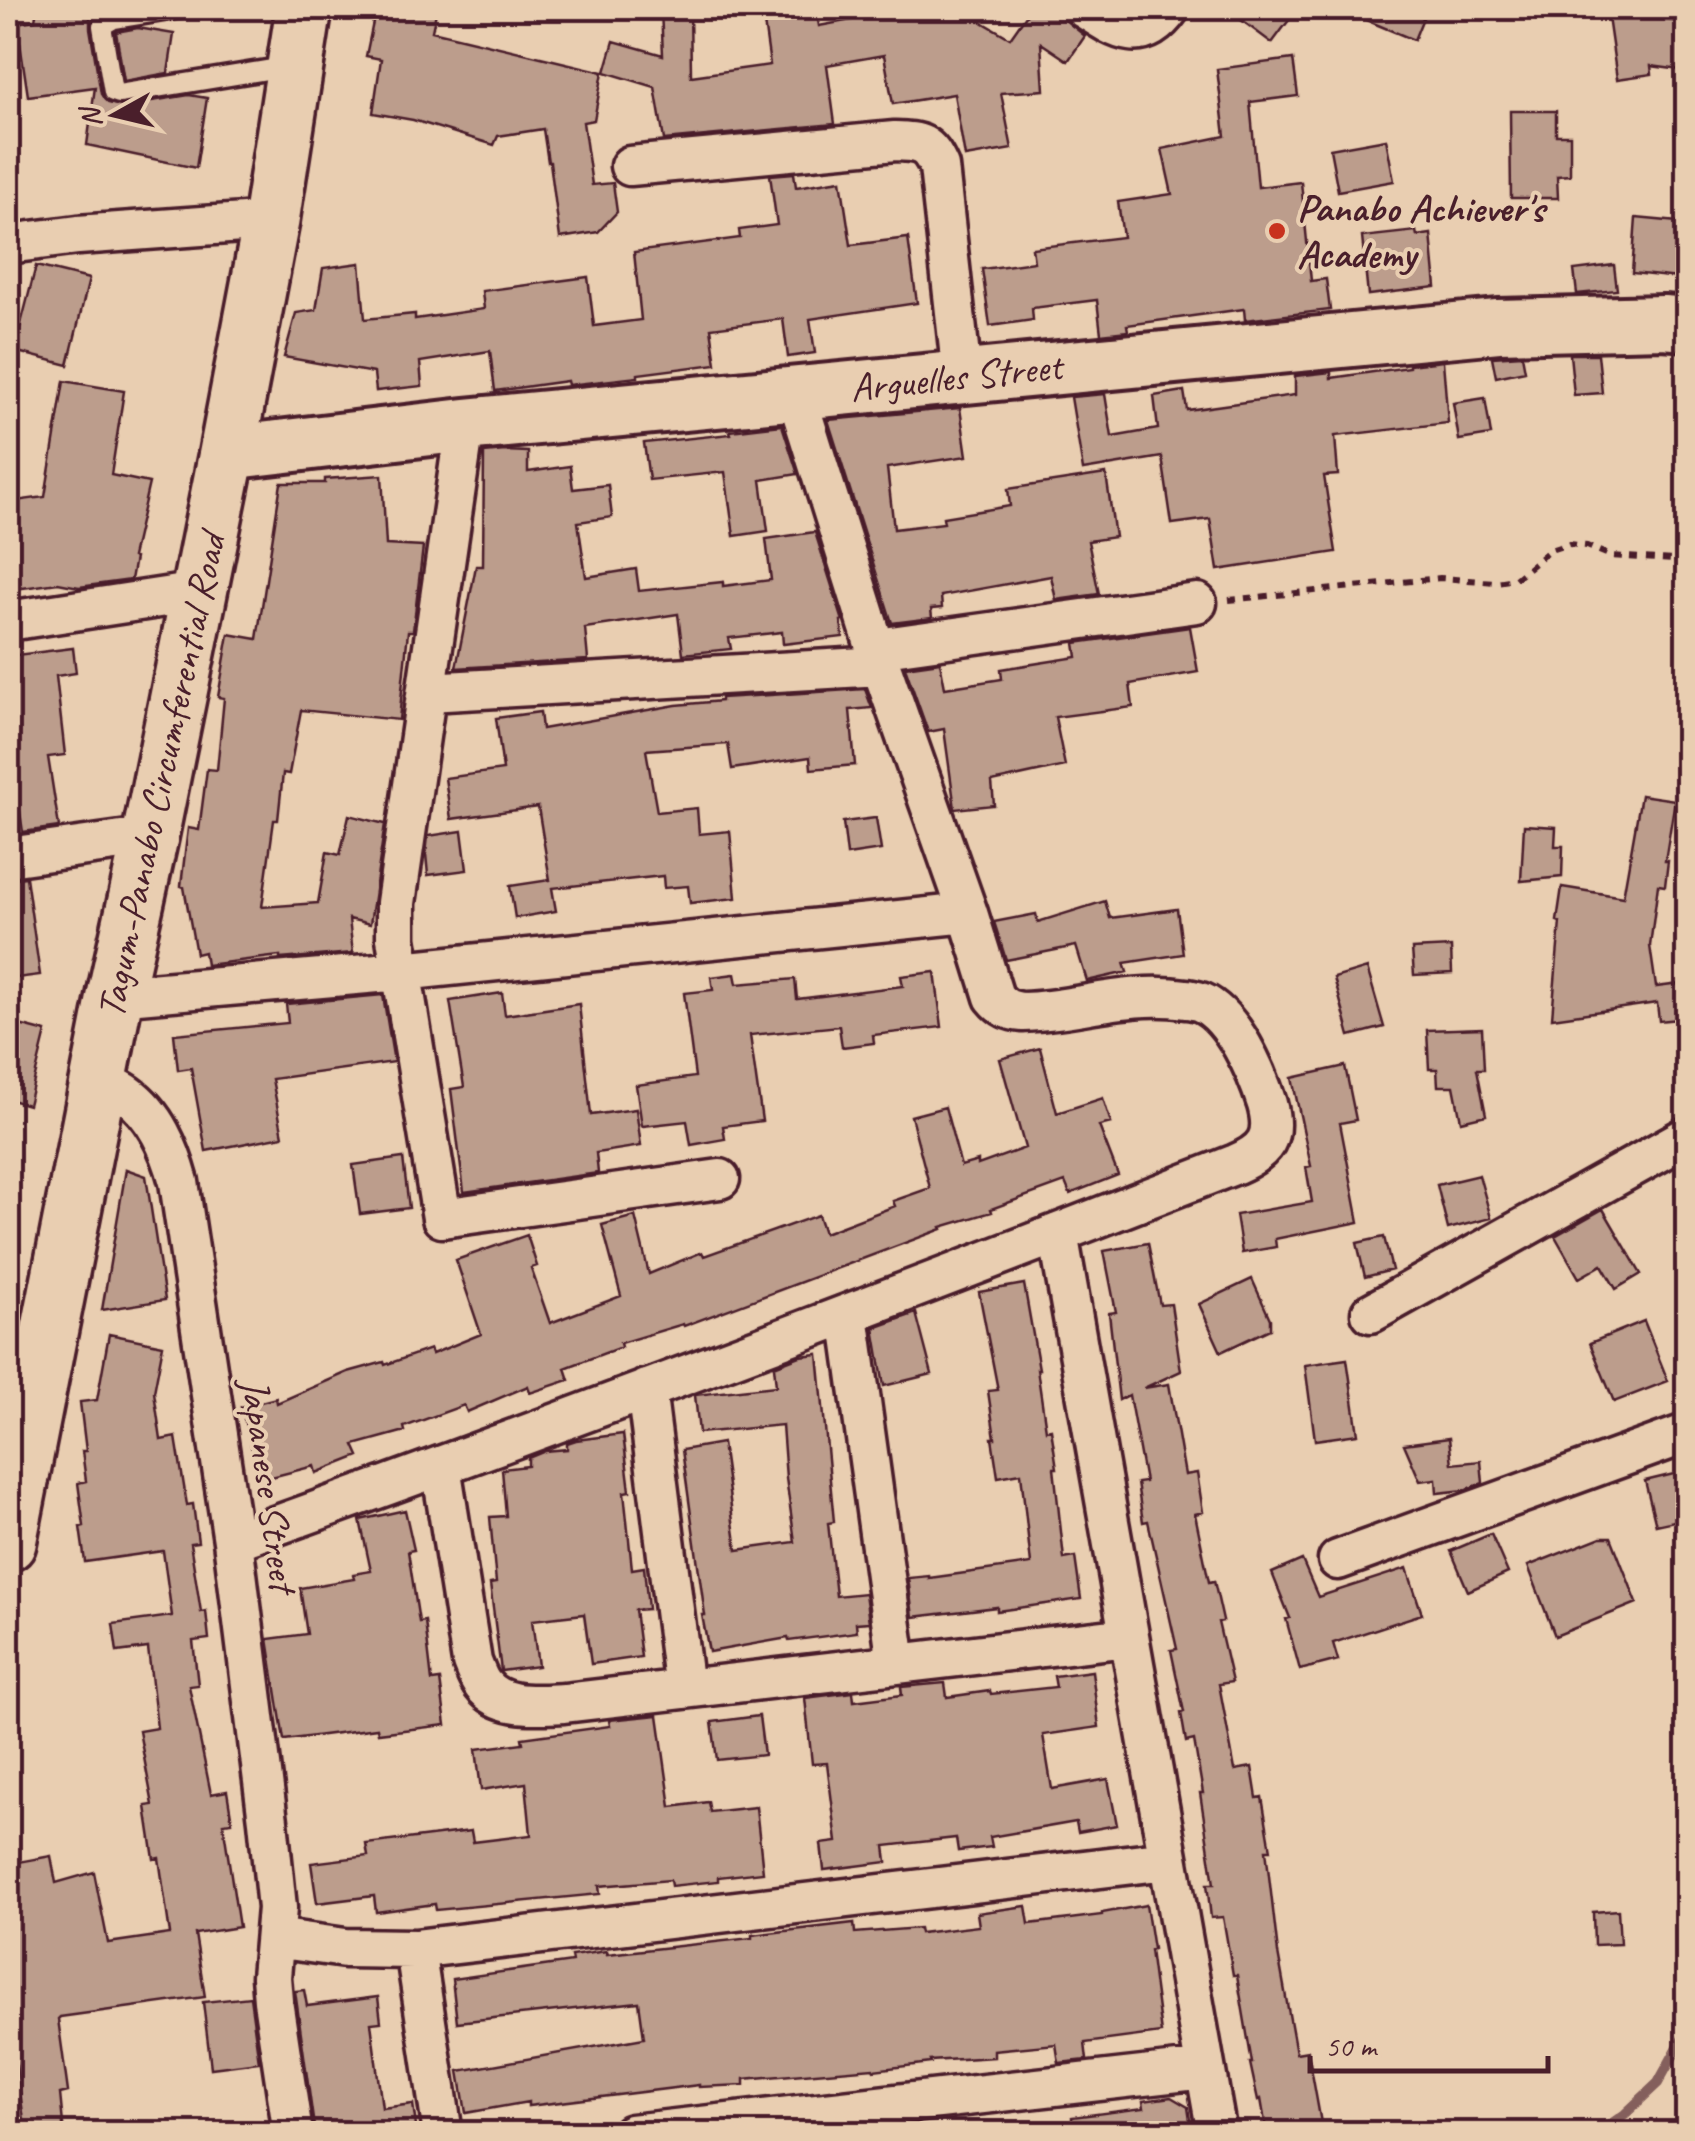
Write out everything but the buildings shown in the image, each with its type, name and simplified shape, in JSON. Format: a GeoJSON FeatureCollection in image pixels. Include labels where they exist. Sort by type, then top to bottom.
{"type":"FeatureCollection","features":[{"type":"Feature","properties":{"kind":"main road","name":"Tagum-Panabo Circumferential Road"},"geometry":{"type":"LineString","coordinates":[[8,1543],[227,453],[304,8]]}},
{"type":"Feature","properties":{"kind":"street"},"geometry":{"type":"LineString","coordinates":[[1084,8],[1114,28],[1137,32],[1161,21],[1170,8]]}},
{"type":"Feature","properties":{"kind":"street"},"geometry":{"type":"LineString","coordinates":[[630,166],[895,141],[916,142],[931,150],[939,168],[962,376]]}},
{"type":"Feature","properties":{"kind":"street"},"geometry":{"type":"LineString","coordinates":[[8,244],[270,221]]}},
{"type":"Feature","properties":{"kind":"street","name":"Arguelles Street"},"geometry":{"type":"LineString","coordinates":[[227,453],[466,425],[1498,326],[1688,324]]}},
{"type":"Feature","properties":{"kind":"street"},"geometry":{"type":"LineString","coordinates":[[233,1541],[849,1315],[1254,1156],[1267,1142],[1271,1126],[1266,1103],[1245,1049],[1220,1017],[1200,1001],[1168,996],[1124,998],[1024,1012],[1002,1006],[994,997],[879,657],[796,394]]}},
{"type":"Feature","properties":{"kind":"street"},"geometry":{"type":"LineString","coordinates":[[466,425],[396,903],[396,938],[442,1218],[720,1178]]}},
{"type":"Feature","properties":{"kind":"street"},"geometry":{"type":"LineString","coordinates":[[8,621],[198,592]]}},
{"type":"Feature","properties":{"kind":"street"},"geometry":{"type":"LineString","coordinates":[[428,692],[879,657],[1197,603]]}},
{"type":"Feature","properties":{"kind":"street"},"geometry":{"type":"LineString","coordinates":[[8,857],[150,838]]}},
{"type":"Feature","properties":{"kind":"street"},"geometry":{"type":"LineString","coordinates":[[116,996],[968,913]]}},
{"type":"Feature","properties":{"kind":"street","name":"Japanese Street"},"geometry":{"type":"LineString","coordinates":[[99,1079],[128,1094],[154,1121],[175,1168],[233,1541],[274,1871],[276,1938],[271,1977],[293,2134]]}},
{"type":"Feature","properties":{"kind":"street"},"geometry":{"type":"LineString","coordinates":[[1371,1313],[1688,1136]]}},
{"type":"Feature","properties":{"kind":"street"},"geometry":{"type":"LineString","coordinates":[[1058,1233],[1216,2134]]}},
{"type":"Feature","properties":{"kind":"street"},"geometry":{"type":"LineString","coordinates":[[849,1315],[897,1664]]}},
{"type":"Feature","properties":{"kind":"street"},"geometry":{"type":"LineString","coordinates":[[646,1389],[684,1688]]}},
{"type":"Feature","properties":{"kind":"street"},"geometry":{"type":"LineString","coordinates":[[1338,1560],[1688,1433]]}},
{"type":"Feature","properties":{"kind":"street"},"geometry":{"type":"LineString","coordinates":[[441,1466],[472,1662],[483,1686],[500,1700],[564,1703],[1129,1637]]}},
{"type":"Feature","properties":{"kind":"street"},"geometry":{"type":"LineString","coordinates":[[276,1938],[345,1948],[414,1949],[1168,1860]]}},
{"type":"Feature","properties":{"kind":"street"},"geometry":{"type":"LineString","coordinates":[[414,1949],[443,2134]]}},
{"type":"Feature","properties":{"kind":"street"},"geometry":{"type":"LineString","coordinates":[[644,2133],[861,2122],[1205,2070]]}},
{"type":"Feature","properties":{"kind":"lane"},"geometry":{"type":"LineString","coordinates":[[182,8],[114,19],[102,26],[113,92],[294,66]]}},
{"type":"Feature","properties":{"kind":"path"},"geometry":{"type":"LineString","coordinates":[[1197,603],[1440,578],[1496,582],[1515,579],[1550,550],[1569,544],[1587,546],[1611,556],[1688,561]]}},
{"type":"Feature","properties":{"kind":"waterway"},"geometry":{"type":"LineString","coordinates":[[1596,2134],[1658,2083],[1684,2036]]}},
{"type":"Feature","properties":{"kind":"place","name":"Panabo Achiever's Academy"},"geometry":{"type":"Point","coordinates":[1277,231]}}]}
